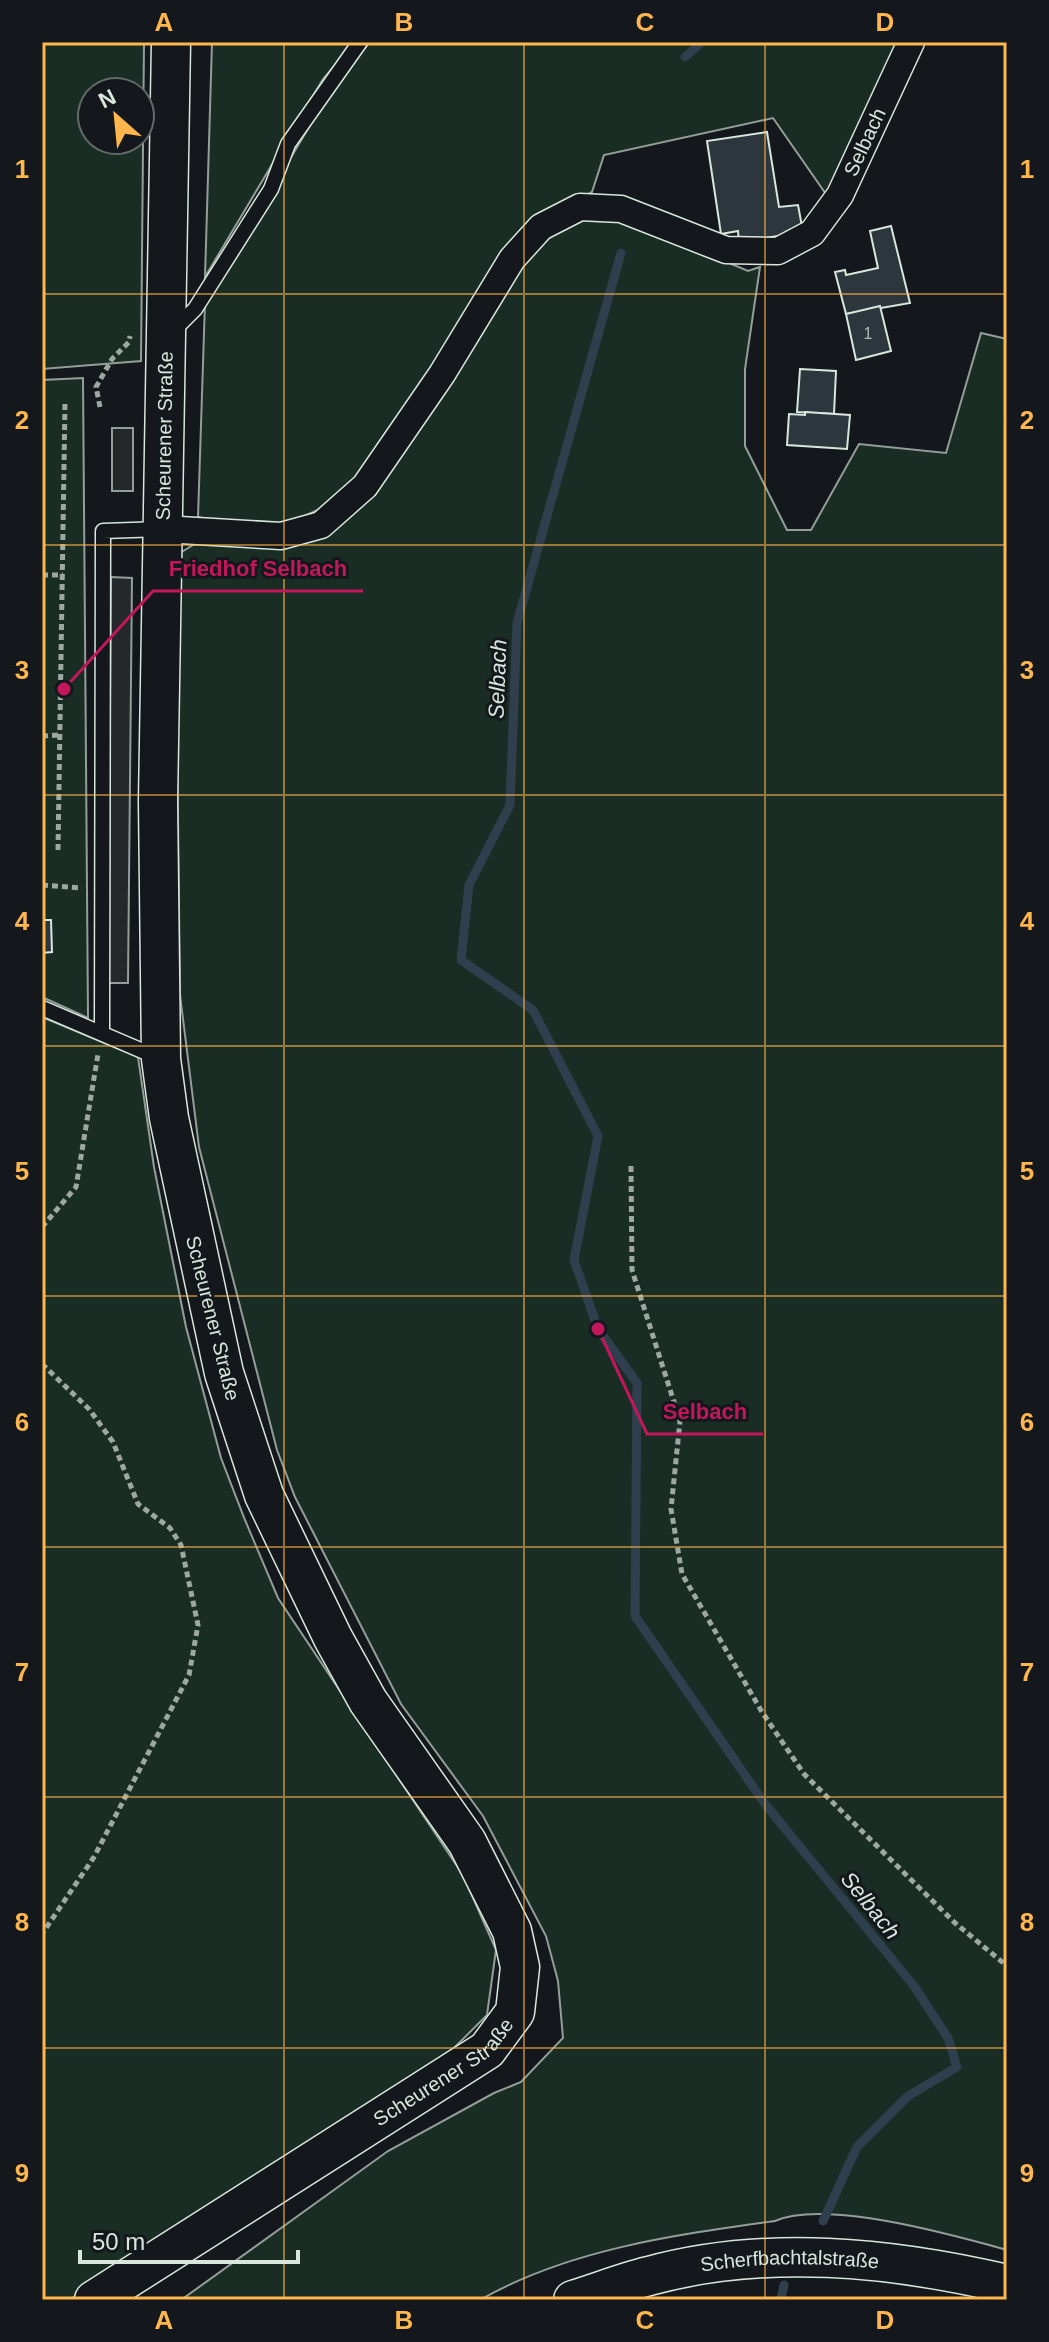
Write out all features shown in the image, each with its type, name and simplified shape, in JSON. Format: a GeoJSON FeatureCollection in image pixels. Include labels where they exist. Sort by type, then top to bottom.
{"type":"FeatureCollection","features":[{"type":"Feature","properties":{"kind":"street","name":"Scheurener Straße"},"geometry":{"type":"LineString","coordinates":[[94,2300],[487,2050],[515,2012],[520,1967],[512,1931],[496,1893],[467,1842],[368,1701],[308,1594],[264,1495],[224,1373],[184,1200],[161,1059],[158,801],[171,42]]}},
{"type":"Feature","properties":{"kind":"street","name":"Selbach"},"geometry":{"type":"LineString","coordinates":[[163,529],[281,536],[321,525],[365,486],[442,374],[512,259],[541,227],[580,207],[621,209],[726,250],[778,251],[812,233],[840,195],[911,42]]}},
{"type":"Feature","properties":{"kind":"street","name":"Scherfbachtalstraße"},"geometry":{"type":"LineString","coordinates":[[573,2300],[651,2275],[764,2259],[862,2259],[915,2265],[1007,2284]]}},
{"type":"Feature","properties":{"kind":"lane"},"geometry":{"type":"LineString","coordinates":[[166,339],[195,309],[271,189],[288,144],[360,42]]}},
{"type":"Feature","properties":{"kind":"lane"},"geometry":{"type":"LineString","coordinates":[[102,1033],[103,531],[163,529]]}},
{"type":"Feature","properties":{"kind":"lane"},"geometry":{"type":"LineString","coordinates":[[42,1008],[161,1059]]}},
{"type":"Feature","properties":{"kind":"path"},"geometry":{"type":"LineString","coordinates":[[100,407],[96,387],[112,359],[129,342],[130,326]]}},
{"type":"Feature","properties":{"kind":"path"},"geometry":{"type":"LineString","coordinates":[[58,850],[65,401]]}},
{"type":"Feature","properties":{"kind":"path"},"geometry":{"type":"LineString","coordinates":[[42,575],[63,575]]}},
{"type":"Feature","properties":{"kind":"path"},"geometry":{"type":"LineString","coordinates":[[42,736],[60,735]]}},
{"type":"Feature","properties":{"kind":"path"},"geometry":{"type":"LineString","coordinates":[[42,885],[103,890]]}},
{"type":"Feature","properties":{"kind":"path"},"geometry":{"type":"LineString","coordinates":[[42,1227],[76,1187],[102,1033]]}},
{"type":"Feature","properties":{"kind":"path"},"geometry":{"type":"LineString","coordinates":[[631,1166],[632,1270],[680,1421],[671,1509],[682,1574],[762,1712],[804,1774],[954,1922],[1007,1966]]}},
{"type":"Feature","properties":{"kind":"path"},"geometry":{"type":"LineString","coordinates":[[42,1364],[89,1409],[113,1442],[138,1504],[170,1528],[181,1545],[198,1625],[189,1675],[94,1857],[42,1934]]}},
{"type":"Feature","properties":{"kind":"green space"},"geometry":{"type":"Polygon","coordinates":[[[42,42],[144,42],[144,76],[76,76],[76,156],[143,156],[141,361],[42,369],[42,42]]]}},
{"type":"Feature","properties":{"kind":"green space"},"geometry":{"type":"Polygon","coordinates":[[[212,42],[355,42],[323,79],[205,277],[212,42]]]}},
{"type":"Feature","properties":{"kind":"green space"},"geometry":{"type":"Polygon","coordinates":[[[370,42],[904,42],[828,197],[773,118],[604,155],[592,192],[531,224],[372,462],[337,501],[298,519],[267,526],[198,517],[205,302],[337,80],[370,42]]]}},
{"type":"Feature","properties":{"kind":"green space"},"geometry":{"type":"Polygon","coordinates":[[[612,214],[748,271],[760,267],[745,369],[745,446],[787,530],[811,530],[859,444],[946,453],[981,333],[1007,339],[1007,2250],[890,2222],[825,2214],[797,2215],[586,2256],[550,2268],[480,2300],[181,2300],[388,2151],[494,2093],[521,2082],[563,2038],[558,1981],[546,1936],[483,1816],[401,1704],[295,1497],[277,1450],[199,1147],[180,995],[177,732],[180,553],[198,542],[335,524],[529,254],[563,222],[612,214]]]}},
{"type":"Feature","properties":{"kind":"green space"},"geometry":{"type":"Polygon","coordinates":[[[83,378],[88,1018],[42,997],[42,380],[83,378]]]}},
{"type":"Feature","properties":{"kind":"green space"},"geometry":{"type":"Polygon","coordinates":[[[42,1017],[138,1057],[154,1167],[186,1327],[221,1458],[245,1520],[278,1598],[463,1875],[496,1950],[487,2015],[448,2054],[69,2300],[42,2300],[42,1017]]]}},
{"type":"Feature","properties":{"kind":"shaded area"},"geometry":{"type":"Polygon","coordinates":[[[112,428],[133,428],[133,491],[112,491],[112,428]]]}},
{"type":"Feature","properties":{"kind":"shaded area"},"geometry":{"type":"Polygon","coordinates":[[[111,577],[132,578],[128,983],[108,983],[111,577]]]}},
{"type":"Feature","properties":{"kind":"building"},"geometry":{"type":"Polygon","coordinates":[[[767,132],[779,207],[798,205],[803,232],[739,242],[738,231],[721,234],[707,141],[767,132]]]}},
{"type":"Feature","properties":{"kind":"building"},"geometry":{"type":"Polygon","coordinates":[[[891,226],[910,303],[846,314],[835,272],[845,270],[846,275],[878,268],[870,231],[891,226]]]}},
{"type":"Feature","properties":{"kind":"building"},"geometry":{"type":"Polygon","coordinates":[[[880,306],[891,351],[856,360],[846,314],[880,306]]]}},
{"type":"Feature","properties":{"kind":"building"},"geometry":{"type":"Polygon","coordinates":[[[800,369],[836,371],[834,414],[797,412],[800,369]]]}},
{"type":"Feature","properties":{"kind":"building"},"geometry":{"type":"Polygon","coordinates":[[[805,412],[850,415],[847,449],[787,445],[789,414],[805,415],[805,412]]]}},
{"type":"Feature","properties":{"kind":"building"},"geometry":{"type":"Polygon","coordinates":[[[42,920],[51,920],[52,952],[42,953],[42,920]]]}},
{"type":"Feature","properties":{"kind":"waterway","name":"Selbach"},"geometry":{"type":"LineString","coordinates":[[685,57],[702,42]]}},
{"type":"Feature","properties":{"kind":"waterway","name":"Selbach"},"geometry":{"type":"LineString","coordinates":[[621,253],[517,623],[510,805],[469,885],[461,960],[533,1010],[598,1136],[574,1260],[598,1329],[637,1383],[635,1616],[765,1804],[914,1986],[948,2038],[957,2067],[908,2096],[857,2147],[823,2221]]}},
{"type":"Feature","properties":{"kind":"waterway","name":"Selbach"},"geometry":{"type":"LineString","coordinates":[[781,2299],[784,2285]]}},
{"type":"Feature","properties":{"kind":"place","name":"Friedhof Selbach"},"geometry":{"type":"Point","coordinates":[64,689]}},
{"type":"Feature","properties":{"kind":"place","name":"Selbach"},"geometry":{"type":"Point","coordinates":[598,1329]}}]}
